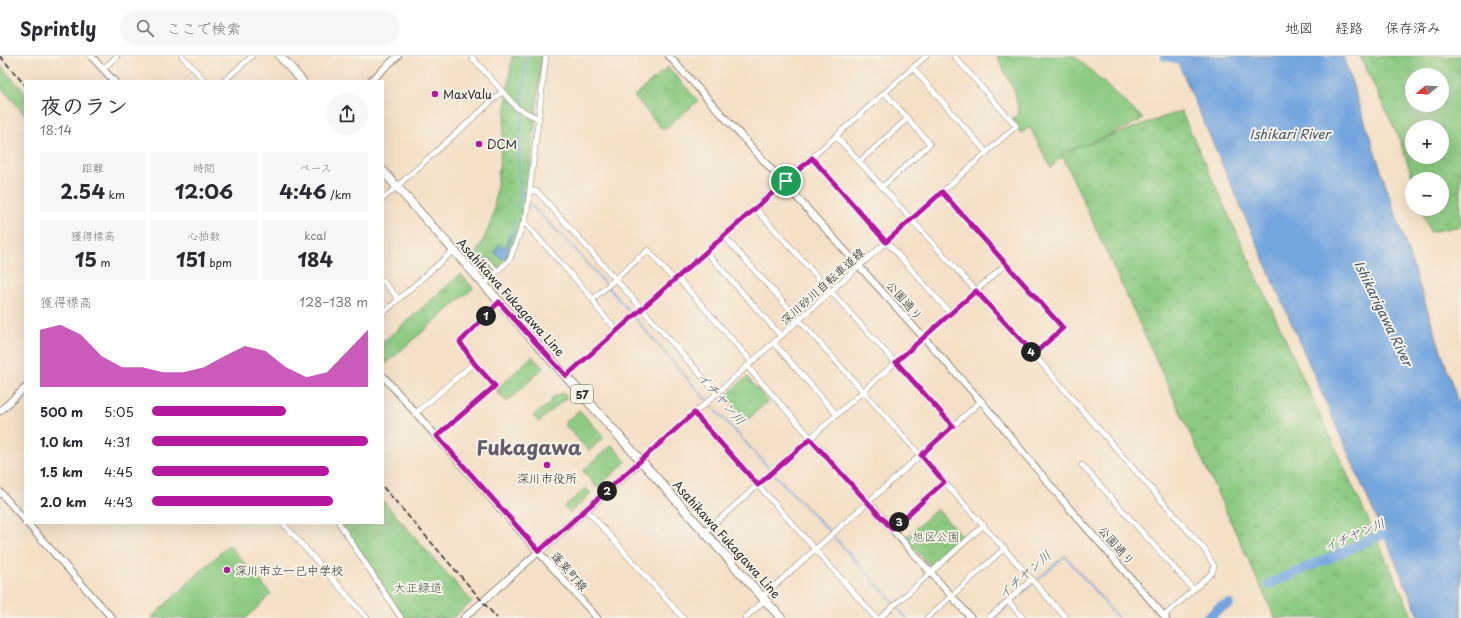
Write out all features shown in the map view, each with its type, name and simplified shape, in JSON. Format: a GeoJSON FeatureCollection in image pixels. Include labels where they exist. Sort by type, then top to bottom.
{"type":"FeatureCollection","features":[{"type":"Feature","properties":{"kind":"main road"},"geometry":{"type":"LineString","coordinates":[[280,56],[301,80]]}},
{"type":"Feature","properties":{"kind":"main road","name":"Asahikawa Fukagawa Line"},"geometry":{"type":"LineString","coordinates":[[384,172],[781,618]]}},
{"type":"Feature","properties":{"kind":"street"},"geometry":{"type":"LineString","coordinates":[[91,56],[113,80]]}},
{"type":"Feature","properties":{"kind":"street"},"geometry":{"type":"LineString","coordinates":[[102,69],[117,56]]}},
{"type":"Feature","properties":{"kind":"street"},"geometry":{"type":"LineString","coordinates":[[182,56],[204,80]]}},
{"type":"Feature","properties":{"kind":"street"},"geometry":{"type":"LineString","coordinates":[[225,80],[252,56]]}},
{"type":"Feature","properties":{"kind":"street"},"geometry":{"type":"LineString","coordinates":[[371,80],[398,56]]}},
{"type":"Feature","properties":{"kind":"street"},"geometry":{"type":"LineString","coordinates":[[471,56],[516,108],[539,119]]}},
{"type":"Feature","properties":{"kind":"street"},"geometry":{"type":"LineString","coordinates":[[484,285],[510,259],[524,222],[531,190],[546,56]]}},
{"type":"Feature","properties":{"kind":"street","name":"公園通り"},"geometry":{"type":"LineString","coordinates":[[669,56],[783,184],[981,401],[1069,508],[1164,617]]}},
{"type":"Feature","properties":{"kind":"street"},"geometry":{"type":"LineString","coordinates":[[566,376],[926,56]]}},
{"type":"Feature","properties":{"kind":"street","name":"深川砂川自転車道線"},"geometry":{"type":"LineString","coordinates":[[641,460],[832,292],[859,266],[1016,126],[954,56]]}},
{"type":"Feature","properties":{"kind":"street"},"geometry":{"type":"LineString","coordinates":[[913,68],[987,152]]}},
{"type":"Feature","properties":{"kind":"street"},"geometry":{"type":"LineString","coordinates":[[384,198],[502,92]]}},
{"type":"Feature","properties":{"kind":"street"},"geometry":{"type":"LineString","coordinates":[[882,187],[930,144],[885,93]]}},
{"type":"Feature","properties":{"kind":"street"},"geometry":{"type":"LineString","coordinates":[[859,162],[907,118]]}},
{"type":"Feature","properties":{"kind":"street"},"geometry":{"type":"LineString","coordinates":[[836,136],[1034,354],[1205,550],[1214,566],[1212,573],[1164,617]]}},
{"type":"Feature","properties":{"kind":"street"},"geometry":{"type":"LineString","coordinates":[[812,158],[950,313]]}},
{"type":"Feature","properties":{"kind":"street"},"geometry":{"type":"LineString","coordinates":[[531,190],[537,191],[717,393]]}},
{"type":"Feature","properties":{"kind":"street"},"geometry":{"type":"LineString","coordinates":[[942,192],[1063,328],[1034,354]]}},
{"type":"Feature","properties":{"kind":"street"},"geometry":{"type":"LineString","coordinates":[[755,208],[953,426]]}},
{"type":"Feature","properties":{"kind":"street"},"geometry":{"type":"LineString","coordinates":[[524,222],[593,299],[597,308],[617,330]]}},
{"type":"Feature","properties":{"kind":"street"},"geometry":{"type":"LineString","coordinates":[[724,236],[1005,548],[1066,618]]}},
{"type":"Feature","properties":{"kind":"street"},"geometry":{"type":"LineString","coordinates":[[593,299],[648,250],[676,278],[752,362]]}},
{"type":"Feature","properties":{"kind":"street"},"geometry":{"type":"LineString","coordinates":[[384,312],[453,251]]}},
{"type":"Feature","properties":{"kind":"street"},"geometry":{"type":"LineString","coordinates":[[706,252],[781,336]]}},
{"type":"Feature","properties":{"kind":"street"},"geometry":{"type":"LineString","coordinates":[[485,258],[498,272]]}},
{"type":"Feature","properties":{"kind":"street"},"geometry":{"type":"LineString","coordinates":[[705,532],[1006,264]]}},
{"type":"Feature","properties":{"kind":"street"},"geometry":{"type":"LineString","coordinates":[[384,281],[399,299]]}},
{"type":"Feature","properties":{"kind":"street"},"geometry":{"type":"LineString","coordinates":[[437,436],[495,386],[474,363],[460,342],[499,302]]}},
{"type":"Feature","properties":{"kind":"street"},"geometry":{"type":"LineString","coordinates":[[774,343],[837,415]]}},
{"type":"Feature","properties":{"kind":"street"},"geometry":{"type":"LineString","coordinates":[[416,413],[474,363]]}},
{"type":"Feature","properties":{"kind":"street"},"geometry":{"type":"LineString","coordinates":[[747,366],[810,439],[971,618]]}},
{"type":"Feature","properties":{"kind":"street","name":"蓬莱町線"},"geometry":{"type":"LineString","coordinates":[[384,377],[597,618]]}},
{"type":"Feature","properties":{"kind":"street"},"geometry":{"type":"LineString","coordinates":[[0,411],[24,389]]}},
{"type":"Feature","properties":{"kind":"street"},"geometry":{"type":"LineString","coordinates":[[745,618],[814,549],[981,401]]}},
{"type":"Feature","properties":{"kind":"street"},"geometry":{"type":"LineString","coordinates":[[694,413],[876,618]]}},
{"type":"Feature","properties":{"kind":"street"},"geometry":{"type":"LineString","coordinates":[[464,618],[641,460]]}},
{"type":"Feature","properties":{"kind":"street"},"geometry":{"type":"LineString","coordinates":[[1082,465],[1193,589]]}},
{"type":"Feature","properties":{"kind":"street"},"geometry":{"type":"LineString","coordinates":[[892,529],[944,482]]}},
{"type":"Feature","properties":{"kind":"street"},"geometry":{"type":"LineString","coordinates":[[0,492],[24,519]]}},
{"type":"Feature","properties":{"kind":"street"},"geometry":{"type":"LineString","coordinates":[[586,510],[683,618]]}},
{"type":"Feature","properties":{"kind":"street"},"geometry":{"type":"LineString","coordinates":[[28,524],[112,618]]}},
{"type":"Feature","properties":{"kind":"street"},"geometry":{"type":"LineString","coordinates":[[284,524],[367,618]]}},
{"type":"Feature","properties":{"kind":"street"},"geometry":{"type":"LineString","coordinates":[[340,524],[401,618]]}},
{"type":"Feature","properties":{"kind":"street"},"geometry":{"type":"LineString","coordinates":[[880,618],[984,525]]}},
{"type":"Feature","properties":{"kind":"street"},"geometry":{"type":"LineString","coordinates":[[927,618],[1005,548]]}},
{"type":"Feature","properties":{"kind":"street"},"geometry":{"type":"LineString","coordinates":[[989,618],[1032,579]]}},
{"type":"Feature","properties":{"kind":"street"},"geometry":{"type":"LineString","coordinates":[[1008,601],[1022,618]]}},
{"type":"Feature","properties":{"kind":"green space"},"geometry":{"type":"Polygon","coordinates":[[[512,56],[542,56],[528,190],[510,257],[489,276],[474,259],[488,230],[494,211],[512,56]]]}},
{"type":"Feature","properties":{"kind":"green space"},"geometry":{"type":"Polygon","coordinates":[[[997,56],[1075,56],[1143,119],[1058,160],[1051,168],[1030,127],[1021,133],[1012,119],[1019,113],[1015,92],[997,56]]]}},
{"type":"Feature","properties":{"kind":"green space"},"geometry":{"type":"Polygon","coordinates":[[[1360,56],[1461,56],[1461,226],[1430,232],[1424,216],[1449,216],[1449,172],[1411,172],[1408,164],[1449,164],[1449,120],[1405,120],[1405,156],[1399,138],[1360,56]]]}},
{"type":"Feature","properties":{"kind":"green space"},"geometry":{"type":"Polygon","coordinates":[[[0,65],[24,92],[24,114],[0,86],[0,65]]]}},
{"type":"Feature","properties":{"kind":"green space"},"geometry":{"type":"Polygon","coordinates":[[[668,67],[698,101],[663,130],[634,96],[668,67]]]}},
{"type":"Feature","properties":{"kind":"green space"},"geometry":{"type":"Polygon","coordinates":[[[1181,111],[1413,618],[1275,618],[1061,153],[1181,111]]]}},
{"type":"Feature","properties":{"kind":"green space"},"geometry":{"type":"Polygon","coordinates":[[[461,274],[473,288],[384,365],[384,341],[461,274]]]}},
{"type":"Feature","properties":{"kind":"green space"},"geometry":{"type":"Polygon","coordinates":[[[532,356],[543,368],[507,402],[496,390],[532,356]]]}},
{"type":"Feature","properties":{"kind":"green space"},"geometry":{"type":"Polygon","coordinates":[[[747,377],[768,401],[746,421],[725,396],[747,377]]]}},
{"type":"Feature","properties":{"kind":"green space"},"geometry":{"type":"Polygon","coordinates":[[[563,393],[567,397],[539,422],[533,416],[547,406],[553,397],[563,393]]]}},
{"type":"Feature","properties":{"kind":"green space"},"geometry":{"type":"Polygon","coordinates":[[[579,410],[604,437],[589,451],[564,424],[579,410]]]}},
{"type":"Feature","properties":{"kind":"green space"},"geometry":{"type":"Polygon","coordinates":[[[613,446],[626,462],[597,488],[583,471],[609,447],[613,446]]]}},
{"type":"Feature","properties":{"kind":"green space"},"geometry":{"type":"Polygon","coordinates":[[[586,488],[591,493],[570,513],[564,507],[586,488]]]}},
{"type":"Feature","properties":{"kind":"green space","name":"大正緑道"},"geometry":{"type":"Polygon","coordinates":[[[384,502],[472,602],[452,618],[403,618],[343,524],[384,524],[384,502]]]}},
{"type":"Feature","properties":{"kind":"green space","name":"旭区公園"},"geometry":{"type":"Polygon","coordinates":[[[937,509],[964,538],[930,566],[905,538],[937,509]]]}},
{"type":"Feature","properties":{"kind":"green space","name":"深川市立一已中学校"},"geometry":{"type":"Polygon","coordinates":[[[229,545],[271,594],[247,618],[151,618],[229,545]]]}},
{"type":"Feature","properties":{"kind":"water","name":"Ishikari River"},"geometry":{"type":"Polygon","coordinates":[[[1175,56],[1343,56],[1461,411],[1461,618],[1420,618],[1175,56]]]}},
{"type":"Feature","properties":{"kind":"water"},"geometry":{"type":"Polygon","coordinates":[[[509,235],[512,235],[508,252],[505,258],[502,259],[495,253],[499,244],[506,248],[509,235]]]}},
{"type":"Feature","properties":{"kind":"waterway"},"geometry":{"type":"LineString","coordinates":[[517,208],[521,194],[518,170],[526,56]]}},
{"type":"Feature","properties":{"kind":"waterway"},"geometry":{"type":"LineString","coordinates":[[1165,56],[1188,60]]}},
{"type":"Feature","properties":{"kind":"waterway","name":"イチヤン川"},"geometry":{"type":"LineString","coordinates":[[521,194],[526,199]]}},
{"type":"Feature","properties":{"kind":"waterway","name":"イチヤン川"},"geometry":{"type":"LineString","coordinates":[[530,204],[574,248],[706,400]]}},
{"type":"Feature","properties":{"kind":"waterway"},"geometry":{"type":"LineString","coordinates":[[510,236],[514,221]]}},
{"type":"Feature","properties":{"kind":"waterway","name":"イチヤン川"},"geometry":{"type":"LineString","coordinates":[[709,403],[772,471]]}},
{"type":"Feature","properties":{"kind":"waterway","name":"イチヤン川"},"geometry":{"type":"LineString","coordinates":[[774,474],[831,533]]}},
{"type":"Feature","properties":{"kind":"waterway","name":"イチヤン川"},"geometry":{"type":"LineString","coordinates":[[1269,584],[1395,529]]}},
{"type":"Feature","properties":{"kind":"waterway","name":"イチヤン川"},"geometry":{"type":"LineString","coordinates":[[833,536],[894,603]]}},
{"type":"Feature","properties":{"kind":"waterway","name":"イチヤン川"},"geometry":{"type":"LineString","coordinates":[[1036,581],[1065,556],[1118,618]]}},
{"type":"Feature","properties":{"kind":"waterway","name":"イチヤン川"},"geometry":{"type":"LineString","coordinates":[[1012,602],[1033,584]]}},
{"type":"Feature","properties":{"kind":"waterway","name":"イチヤン川"},"geometry":{"type":"LineString","coordinates":[[1208,618],[1219,608],[1229,604]]}},
{"type":"Feature","properties":{"kind":"waterway","name":"イチヤン川"},"geometry":{"type":"LineString","coordinates":[[994,618],[1009,605]]}},
{"type":"Feature","properties":{"kind":"waterway","name":"イチヤン川"},"geometry":{"type":"LineString","coordinates":[[896,606],[907,618]]}},
{"type":"Feature","properties":{"kind":"railway"},"geometry":{"type":"LineString","coordinates":[[0,56],[24,84]]}},
{"type":"Feature","properties":{"kind":"railway"},"geometry":{"type":"LineString","coordinates":[[384,488],[497,618]]}},
{"type":"Feature","properties":{"kind":"place","name":"MaxValu"},"geometry":{"type":"Point","coordinates":[435,94]}},
{"type":"Feature","properties":{"kind":"place","name":"DCM"},"geometry":{"type":"Point","coordinates":[479,144]}},
{"type":"Feature","properties":{"kind":"place","name":"深川市役所"},"geometry":{"type":"Point","coordinates":[547,465]}},
{"type":"Feature","properties":{"kind":"place","name":"深川市立一已中学校"},"geometry":{"type":"Point","coordinates":[227,570]}},
{"type":"Feature","properties":{"kind":"district","name":"Fukagawa"},"geometry":{"type":"Point","coordinates":[529,447]}},
{"type":"Feature","properties":{"kind":"route"},"geometry":{"type":"LineString","coordinates":[[812,158],[886,242],[942,192],[1063,328],[1034,354],[976,291],[896,362],[953,426],[921,455],[944,482],[892,529],[810,439],[758,485],[694,413],[539,551],[437,436],[495,386],[474,363],[460,342],[499,302],[566,376],[786,181],[812,158]]}},
{"type":"Feature","properties":{"kind":"water label","name":"Ishikarigawa River"},"geometry":{"type":"Point","coordinates":[1384,313]}}]}
